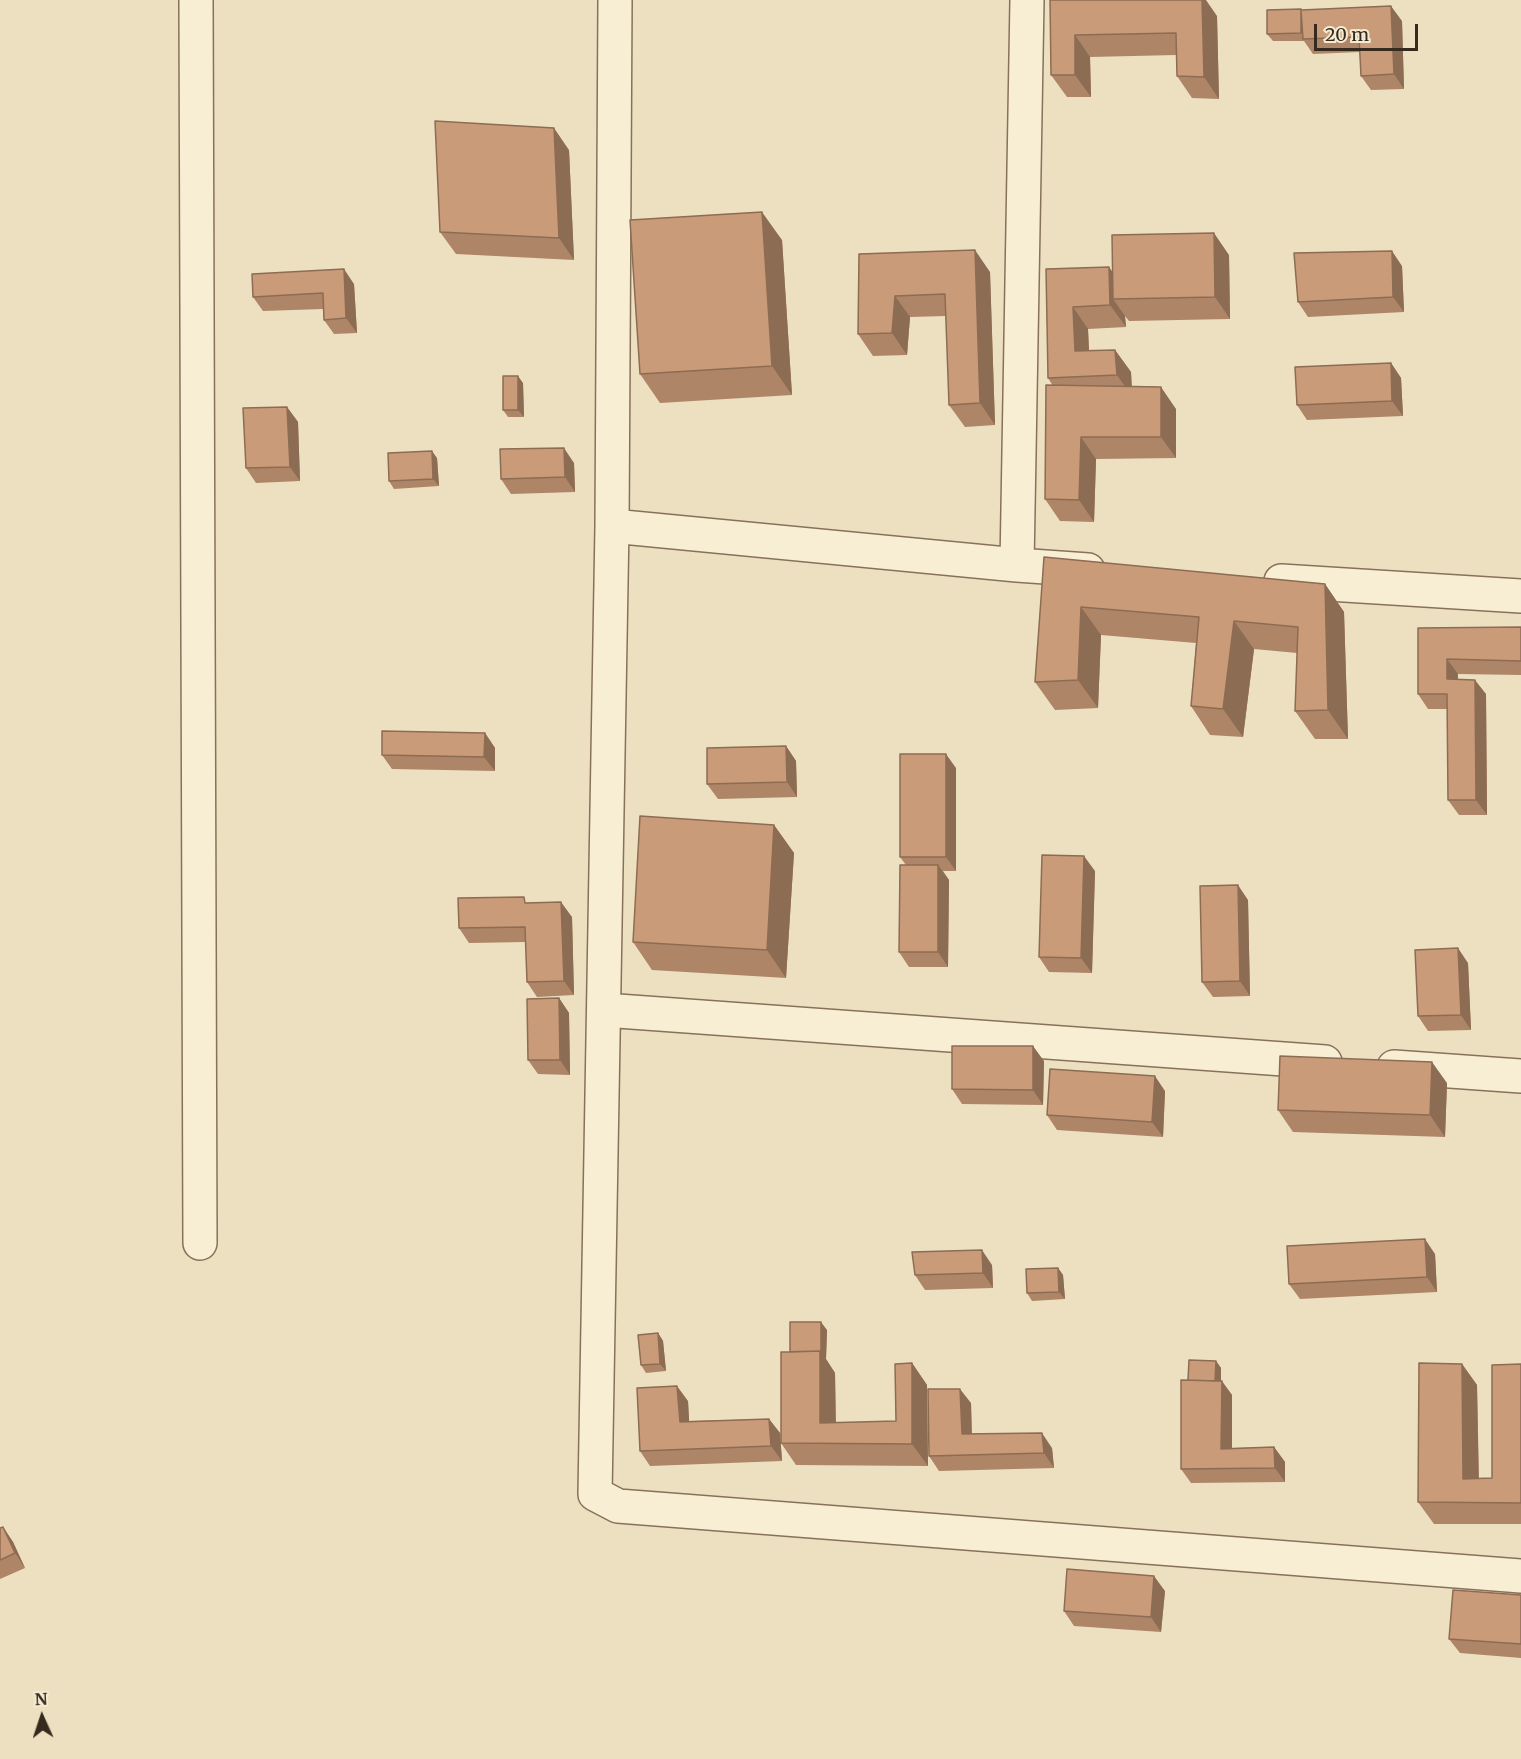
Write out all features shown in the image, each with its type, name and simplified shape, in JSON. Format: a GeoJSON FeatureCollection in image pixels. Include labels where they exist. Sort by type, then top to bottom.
{"type":"FeatureCollection","features":[{"type":"Feature","properties":{"kind":"street"},"geometry":{"type":"LineString","coordinates":[[196,0],[200,1243]]}},
{"type":"Feature","properties":{"kind":"street"},"geometry":{"type":"LineString","coordinates":[[615,0],[612,526],[595,1494],[618,1506],[1521,1576]]}},
{"type":"Feature","properties":{"kind":"street"},"geometry":{"type":"LineString","coordinates":[[1017,565],[1027,0]]}},
{"type":"Feature","properties":{"kind":"street"},"geometry":{"type":"LineString","coordinates":[[612,526],[1017,565],[1122,572]]}},
{"type":"Feature","properties":{"kind":"street"},"geometry":{"type":"LineString","coordinates":[[1251,580],[1521,596]]}},
{"type":"Feature","properties":{"kind":"street"},"geometry":{"type":"LineString","coordinates":[[604,1010],[1521,1076]]}},
{"type":"Feature","properties":{"kind":"building"},"geometry":{"type":"Polygon","coordinates":[[[1050,0],[1202,0],[1204,77],[1177,76],[1176,33],[1075,35],[1075,75],[1051,75],[1050,0]]]}},
{"type":"Feature","properties":{"kind":"building"},"geometry":{"type":"Polygon","coordinates":[[[1391,6],[1394,74],[1361,76],[1359,37],[1303,39],[1301,10],[1391,6]]]}},
{"type":"Feature","properties":{"kind":"building"},"geometry":{"type":"Polygon","coordinates":[[[1301,9],[1301,33],[1267,34],[1267,10],[1301,9]]]}},
{"type":"Feature","properties":{"kind":"building"},"geometry":{"type":"Polygon","coordinates":[[[435,121],[554,128],[559,238],[440,232],[435,121]]]}},
{"type":"Feature","properties":{"kind":"building"},"geometry":{"type":"Polygon","coordinates":[[[762,212],[772,366],[640,374],[630,220],[762,212]]]}},
{"type":"Feature","properties":{"kind":"building"},"geometry":{"type":"Polygon","coordinates":[[[1214,233],[1215,297],[1113,299],[1112,235],[1214,233]]]}},
{"type":"Feature","properties":{"kind":"building"},"geometry":{"type":"Polygon","coordinates":[[[975,250],[980,403],[949,405],[945,294],[895,296],[892,333],[858,334],[859,254],[975,250]]]}},
{"type":"Feature","properties":{"kind":"building"},"geometry":{"type":"Polygon","coordinates":[[[1392,251],[1393,297],[1298,302],[1294,253],[1392,251]]]}},
{"type":"Feature","properties":{"kind":"building"},"geometry":{"type":"Polygon","coordinates":[[[1109,267],[1110,305],[1073,307],[1075,351],[1115,350],[1117,375],[1048,378],[1046,269],[1109,267]]]}},
{"type":"Feature","properties":{"kind":"building"},"geometry":{"type":"Polygon","coordinates":[[[344,269],[346,318],[324,320],[323,293],[253,297],[252,274],[344,269]]]}},
{"type":"Feature","properties":{"kind":"building"},"geometry":{"type":"Polygon","coordinates":[[[1391,363],[1392,401],[1297,405],[1295,367],[1391,363]]]}},
{"type":"Feature","properties":{"kind":"building"},"geometry":{"type":"Polygon","coordinates":[[[503,376],[518,376],[518,410],[503,410],[503,376]]]}},
{"type":"Feature","properties":{"kind":"building"},"geometry":{"type":"Polygon","coordinates":[[[1046,385],[1161,387],[1161,437],[1081,437],[1079,500],[1045,499],[1046,385]]]}},
{"type":"Feature","properties":{"kind":"building"},"geometry":{"type":"Polygon","coordinates":[[[287,407],[290,467],[246,468],[243,408],[287,407]]]}},
{"type":"Feature","properties":{"kind":"building"},"geometry":{"type":"Polygon","coordinates":[[[564,448],[565,477],[501,479],[500,449],[564,448]]]}},
{"type":"Feature","properties":{"kind":"building"},"geometry":{"type":"Polygon","coordinates":[[[432,451],[433,479],[389,481],[388,453],[432,451]]]}},
{"type":"Feature","properties":{"kind":"building"},"geometry":{"type":"Polygon","coordinates":[[[1044,557],[1325,584],[1328,710],[1295,711],[1298,627],[1234,621],[1223,709],[1191,706],[1199,617],[1081,607],[1078,680],[1035,682],[1044,557]]]}},
{"type":"Feature","properties":{"kind":"building"},"geometry":{"type":"Polygon","coordinates":[[[1521,627],[1521,661],[1447,659],[1447,679],[1475,680],[1476,800],[1448,800],[1447,694],[1418,694],[1418,628],[1521,627]]]}},
{"type":"Feature","properties":{"kind":"building"},"geometry":{"type":"Polygon","coordinates":[[[382,731],[485,733],[484,757],[382,755],[382,731]]]}},
{"type":"Feature","properties":{"kind":"building"},"geometry":{"type":"Polygon","coordinates":[[[786,746],[787,782],[707,784],[707,748],[786,746]]]}},
{"type":"Feature","properties":{"kind":"building"},"geometry":{"type":"Polygon","coordinates":[[[900,754],[946,754],[946,857],[900,857],[900,754]]]}},
{"type":"Feature","properties":{"kind":"building"},"geometry":{"type":"Polygon","coordinates":[[[640,816],[774,825],[767,950],[633,942],[640,816]]]}},
{"type":"Feature","properties":{"kind":"building"},"geometry":{"type":"Polygon","coordinates":[[[1042,855],[1084,856],[1081,958],[1039,957],[1042,855]]]}},
{"type":"Feature","properties":{"kind":"building"},"geometry":{"type":"Polygon","coordinates":[[[900,865],[938,865],[938,952],[899,952],[900,865]]]}},
{"type":"Feature","properties":{"kind":"building"},"geometry":{"type":"Polygon","coordinates":[[[1238,885],[1240,981],[1202,982],[1200,886],[1238,885]]]}},
{"type":"Feature","properties":{"kind":"building"},"geometry":{"type":"Polygon","coordinates":[[[524,897],[525,903],[561,902],[564,981],[527,982],[525,927],[459,928],[458,898],[524,897]]]}},
{"type":"Feature","properties":{"kind":"building"},"geometry":{"type":"Polygon","coordinates":[[[1458,948],[1461,1015],[1418,1016],[1415,950],[1458,948]]]}},
{"type":"Feature","properties":{"kind":"building"},"geometry":{"type":"Polygon","coordinates":[[[559,998],[560,1060],[528,1060],[527,999],[559,998]]]}},
{"type":"Feature","properties":{"kind":"building"},"geometry":{"type":"Polygon","coordinates":[[[952,1046],[1033,1046],[1033,1090],[952,1089],[952,1046]]]}},
{"type":"Feature","properties":{"kind":"building"},"geometry":{"type":"Polygon","coordinates":[[[1280,1056],[1432,1062],[1430,1115],[1278,1110],[1280,1056]]]}},
{"type":"Feature","properties":{"kind":"building"},"geometry":{"type":"Polygon","coordinates":[[[1050,1069],[1155,1076],[1152,1122],[1047,1115],[1050,1069]]]}},
{"type":"Feature","properties":{"kind":"building"},"geometry":{"type":"Polygon","coordinates":[[[1425,1239],[1427,1277],[1289,1284],[1287,1246],[1425,1239]]]}},
{"type":"Feature","properties":{"kind":"building"},"geometry":{"type":"Polygon","coordinates":[[[982,1250],[983,1273],[915,1275],[912,1252],[982,1250]]]}},
{"type":"Feature","properties":{"kind":"building"},"geometry":{"type":"Polygon","coordinates":[[[1058,1268],[1059,1292],[1027,1293],[1026,1269],[1058,1268]]]}},
{"type":"Feature","properties":{"kind":"building"},"geometry":{"type":"Polygon","coordinates":[[[790,1322],[821,1322],[821,1352],[790,1352],[790,1322]]]}},
{"type":"Feature","properties":{"kind":"building"},"geometry":{"type":"Polygon","coordinates":[[[658,1333],[660,1364],[641,1365],[638,1335],[658,1333]]]}},
{"type":"Feature","properties":{"kind":"building"},"geometry":{"type":"Polygon","coordinates":[[[820,1351],[820,1423],[896,1421],[895,1364],[912,1363],[912,1444],[781,1443],[781,1352],[820,1351]]]}},
{"type":"Feature","properties":{"kind":"building"},"geometry":{"type":"Polygon","coordinates":[[[1189,1360],[1216,1361],[1215,1381],[1188,1380],[1189,1360]]]}},
{"type":"Feature","properties":{"kind":"building"},"geometry":{"type":"Polygon","coordinates":[[[1419,1363],[1462,1364],[1463,1479],[1492,1478],[1492,1365],[1521,1364],[1521,1503],[1418,1502],[1419,1363]]]}},
{"type":"Feature","properties":{"kind":"building"},"geometry":{"type":"Polygon","coordinates":[[[1181,1380],[1222,1381],[1221,1449],[1274,1447],[1275,1468],[1181,1469],[1181,1380]]]}},
{"type":"Feature","properties":{"kind":"building"},"geometry":{"type":"Polygon","coordinates":[[[677,1386],[680,1422],[769,1419],[771,1446],[640,1451],[637,1388],[677,1386]]]}},
{"type":"Feature","properties":{"kind":"building"},"geometry":{"type":"Polygon","coordinates":[[[928,1389],[960,1389],[962,1434],[1042,1433],[1044,1453],[929,1456],[928,1389]]]}},
{"type":"Feature","properties":{"kind":"building"},"geometry":{"type":"Polygon","coordinates":[[[3,1527],[15,1553],[0,1560],[0,1528],[3,1527]]]}},
{"type":"Feature","properties":{"kind":"building"},"geometry":{"type":"Polygon","coordinates":[[[1067,1569],[1154,1576],[1151,1617],[1064,1611],[1067,1569]]]}},
{"type":"Feature","properties":{"kind":"building"},"geometry":{"type":"Polygon","coordinates":[[[1453,1590],[1521,1595],[1521,1644],[1449,1639],[1453,1590]]]}}]}
